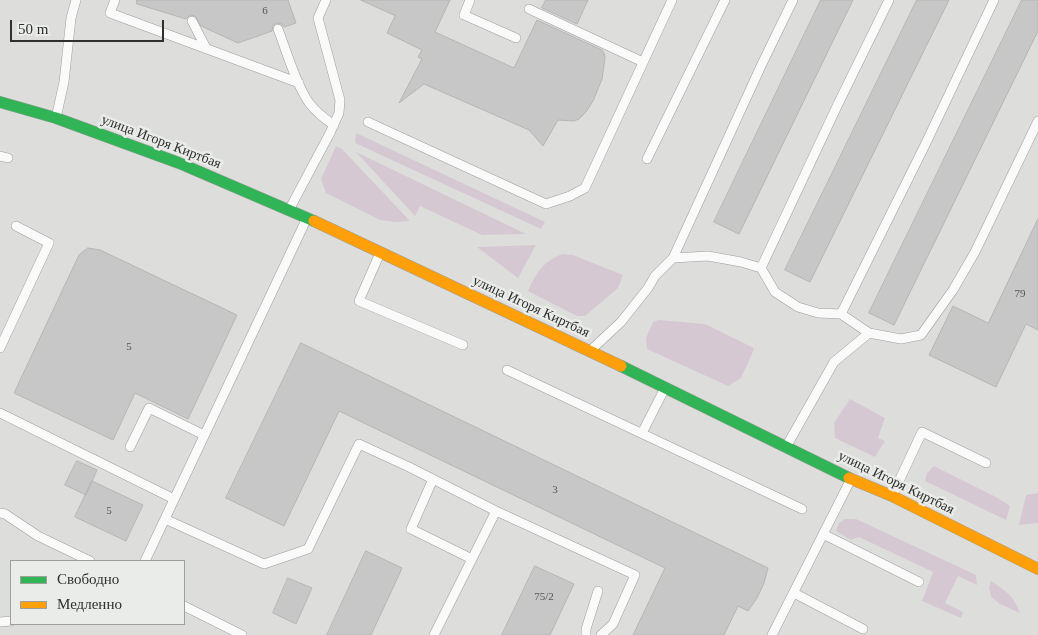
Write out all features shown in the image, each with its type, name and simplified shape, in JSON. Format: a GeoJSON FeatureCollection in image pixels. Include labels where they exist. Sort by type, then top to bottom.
{"type":"FeatureCollection","features":[{"type":"Feature","properties":{"kind":"main road","name":"улица Игоря Киртбая"},"geometry":{"type":"LineString","coordinates":[[0,102],[56,118],[179,163],[307,218],[590,351],[852,479],[892,496],[1038,569]]}},
{"type":"Feature","properties":{"kind":"lane"},"geometry":{"type":"LineString","coordinates":[[56,118],[64,82],[71,18],[76,0]]}},
{"type":"Feature","properties":{"kind":"lane"},"geometry":{"type":"LineString","coordinates":[[115,0],[110,12],[299,83]]}},
{"type":"Feature","properties":{"kind":"lane"},"geometry":{"type":"LineString","coordinates":[[289,210],[339,113],[340,100],[318,18],[326,0]]}},
{"type":"Feature","properties":{"kind":"lane"},"geometry":{"type":"LineString","coordinates":[[470,0],[464,15],[516,38]]}},
{"type":"Feature","properties":{"kind":"lane"},"geometry":{"type":"LineString","coordinates":[[368,122],[546,204],[570,196],[585,188],[672,0]]}},
{"type":"Feature","properties":{"kind":"lane"},"geometry":{"type":"LineString","coordinates":[[648,159],[724,0]]}},
{"type":"Feature","properties":{"kind":"lane"},"geometry":{"type":"LineString","coordinates":[[590,351],[621,322],[648,288],[655,276],[673,258],[760,66],[793,0]]}},
{"type":"Feature","properties":{"kind":"lane"},"geometry":{"type":"LineString","coordinates":[[761,268],[889,0]]}},
{"type":"Feature","properties":{"kind":"lane"},"geometry":{"type":"LineString","coordinates":[[841,314],[994,0]]}},
{"type":"Feature","properties":{"kind":"lane"},"geometry":{"type":"LineString","coordinates":[[529,9],[644,62]]}},
{"type":"Feature","properties":{"kind":"lane"},"geometry":{"type":"LineString","coordinates":[[192,21],[206,48]]}},
{"type":"Feature","properties":{"kind":"lane"},"geometry":{"type":"LineString","coordinates":[[278,29],[299,83],[309,102],[319,114],[334,125]]}},
{"type":"Feature","properties":{"kind":"lane"},"geometry":{"type":"LineString","coordinates":[[673,258],[708,256],[761,268],[775,292],[798,307],[818,313],[841,314],[869,333],[901,339],[920,336],[953,290],[975,252],[1038,121]]}},
{"type":"Feature","properties":{"kind":"lane"},"geometry":{"type":"LineString","coordinates":[[145,560],[307,218]]}},
{"type":"Feature","properties":{"kind":"lane"},"geometry":{"type":"LineString","coordinates":[[0,348],[49,243],[16,226]]}},
{"type":"Feature","properties":{"kind":"lane"},"geometry":{"type":"LineString","coordinates":[[380,253],[359,301],[463,345]]}},
{"type":"Feature","properties":{"kind":"lane"},"geometry":{"type":"LineString","coordinates":[[786,447],[834,362],[869,333]]}},
{"type":"Feature","properties":{"kind":"lane"},"geometry":{"type":"LineString","coordinates":[[507,370],[802,509]]}},
{"type":"Feature","properties":{"kind":"lane"},"geometry":{"type":"LineString","coordinates":[[642,433],[665,388]]}},
{"type":"Feature","properties":{"kind":"lane"},"geometry":{"type":"LineString","coordinates":[[130,448],[150,408],[204,436]]}},
{"type":"Feature","properties":{"kind":"lane"},"geometry":{"type":"LineString","coordinates":[[0,413],[174,499]]}},
{"type":"Feature","properties":{"kind":"lane"},"geometry":{"type":"LineString","coordinates":[[892,496],[922,432],[986,463]]}},
{"type":"Feature","properties":{"kind":"lane"},"geometry":{"type":"LineString","coordinates":[[165,519],[264,564],[308,549],[359,444],[635,575],[612,624],[601,635]]}},
{"type":"Feature","properties":{"kind":"lane"},"geometry":{"type":"LineString","coordinates":[[433,479],[410,529],[472,559]]}},
{"type":"Feature","properties":{"kind":"lane"},"geometry":{"type":"LineString","coordinates":[[772,635],[852,479]]}},
{"type":"Feature","properties":{"kind":"lane"},"geometry":{"type":"LineString","coordinates":[[434,635],[496,510]]}},
{"type":"Feature","properties":{"kind":"lane"},"geometry":{"type":"LineString","coordinates":[[0,513],[5,514],[38,536],[88,560]]}},
{"type":"Feature","properties":{"kind":"lane"},"geometry":{"type":"LineString","coordinates":[[823,534],[919,582]]}},
{"type":"Feature","properties":{"kind":"lane"},"geometry":{"type":"LineString","coordinates":[[586,635],[586,629],[598,591]]}},
{"type":"Feature","properties":{"kind":"lane"},"geometry":{"type":"LineString","coordinates":[[794,593],[863,629]]}},
{"type":"Feature","properties":{"kind":"lane"},"geometry":{"type":"LineString","coordinates":[[185,606],[242,635]]}},
{"type":"Feature","properties":{"kind":"shaded area"},"geometry":{"type":"Polygon","coordinates":[[[356,133],[545,222],[541,229],[355,143],[356,133]]]}},
{"type":"Feature","properties":{"kind":"shaded area"},"geometry":{"type":"Polygon","coordinates":[[[336,146],[342,149],[410,221],[380,220],[326,193],[321,179],[336,146]]]}},
{"type":"Feature","properties":{"kind":"shaded area"},"geometry":{"type":"Polygon","coordinates":[[[356,152],[526,234],[482,235],[420,206],[415,216],[356,152]]]}},
{"type":"Feature","properties":{"kind":"shaded area"},"geometry":{"type":"Polygon","coordinates":[[[536,245],[518,278],[477,247],[536,245]]]}},
{"type":"Feature","properties":{"kind":"shaded area"},"geometry":{"type":"Polygon","coordinates":[[[562,254],[573,255],[623,275],[618,288],[585,316],[577,316],[528,291],[541,268],[562,254]]]}},
{"type":"Feature","properties":{"kind":"shaded area"},"geometry":{"type":"Polygon","coordinates":[[[659,320],[705,324],[754,348],[741,378],[728,386],[647,349],[646,338],[653,322],[659,320]]]}},
{"type":"Feature","properties":{"kind":"shaded area"},"geometry":{"type":"Polygon","coordinates":[[[850,399],[885,418],[878,438],[885,441],[875,457],[835,438],[834,423],[850,399]]]}},
{"type":"Feature","properties":{"kind":"shaded area"},"geometry":{"type":"Polygon","coordinates":[[[934,466],[1010,506],[1006,520],[925,481],[927,473],[934,466]]]}},
{"type":"Feature","properties":{"kind":"shaded area"},"geometry":{"type":"Polygon","coordinates":[[[1038,493],[1038,523],[1019,525],[1026,495],[1038,493]]]}},
{"type":"Feature","properties":{"kind":"shaded area"},"geometry":{"type":"Polygon","coordinates":[[[845,519],[856,519],[976,575],[977,585],[958,576],[945,603],[963,612],[961,618],[922,601],[933,572],[859,537],[851,540],[836,531],[839,523],[845,519]]]}},
{"type":"Feature","properties":{"kind":"shaded area"},"geometry":{"type":"Polygon","coordinates":[[[991,581],[1009,594],[1020,613],[1000,604],[991,597],[989,588],[991,581]]]}},
{"type":"Feature","properties":{"kind":"building"},"geometry":{"type":"Polygon","coordinates":[[[137,0],[288,0],[296,23],[284,27],[282,24],[276,23],[273,25],[272,31],[238,43],[201,26],[195,16],[190,15],[186,19],[137,4],[137,0]]]}},
{"type":"Feature","properties":{"kind":"building"},"geometry":{"type":"Polygon","coordinates":[[[361,0],[450,0],[435,32],[514,68],[537,20],[602,50],[605,58],[602,79],[586,112],[574,121],[558,120],[543,146],[529,130],[424,84],[399,103],[422,59],[418,57],[422,50],[387,33],[395,16],[361,0]]]}},
{"type":"Feature","properties":{"kind":"building"},"geometry":{"type":"Polygon","coordinates":[[[546,0],[588,0],[577,24],[542,8],[546,0]]]}},
{"type":"Feature","properties":{"kind":"building"},"geometry":{"type":"Polygon","coordinates":[[[821,0],[853,0],[739,234],[714,222],[821,0]]]}},
{"type":"Feature","properties":{"kind":"building"},"geometry":{"type":"Polygon","coordinates":[[[917,0],[949,0],[810,282],[785,270],[917,0]]]}},
{"type":"Feature","properties":{"kind":"building"},"geometry":{"type":"Polygon","coordinates":[[[1022,0],[1038,0],[1038,31],[894,325],[869,313],[1022,0]]]}},
{"type":"Feature","properties":{"kind":"building"},"geometry":{"type":"Polygon","coordinates":[[[1038,219],[1038,330],[1026,324],[996,387],[929,355],[953,306],[988,323],[1038,219]]]}},
{"type":"Feature","properties":{"kind":"building"},"geometry":{"type":"Polygon","coordinates":[[[88,248],[100,250],[237,315],[188,419],[135,393],[113,440],[14,393],[79,255],[88,248]]]}},
{"type":"Feature","properties":{"kind":"building"},"geometry":{"type":"Polygon","coordinates":[[[301,343],[768,568],[757,598],[748,611],[738,606],[724,635],[633,635],[665,568],[339,411],[284,526],[226,498],[301,343]]]}},
{"type":"Feature","properties":{"kind":"building"},"geometry":{"type":"Polygon","coordinates":[[[77,461],[97,470],[86,495],[65,485],[77,461]]]}},
{"type":"Feature","properties":{"kind":"building"},"geometry":{"type":"Polygon","coordinates":[[[92,481],[143,505],[126,541],[75,517],[92,481]]]}},
{"type":"Feature","properties":{"kind":"building"},"geometry":{"type":"Polygon","coordinates":[[[366,551],[402,568],[398,577],[371,635],[327,635],[366,551]]]}},
{"type":"Feature","properties":{"kind":"building"},"geometry":{"type":"Polygon","coordinates":[[[535,566],[574,584],[550,635],[502,635],[535,566]]]}},
{"type":"Feature","properties":{"kind":"building"},"geometry":{"type":"Polygon","coordinates":[[[288,578],[312,588],[296,624],[273,613],[288,578]]]}},
{"type":"Feature","properties":{"kind":"traffic: fast"},"geometry":{"type":"LineString","coordinates":[[0,102],[56,118],[179,163],[314,221]]}},
{"type":"Feature","properties":{"kind":"traffic: fast"},"geometry":{"type":"LineString","coordinates":[[621,366],[849,478]]}},
{"type":"Feature","properties":{"kind":"traffic: slow"},"geometry":{"type":"LineString","coordinates":[[314,221],[621,366]]}},
{"type":"Feature","properties":{"kind":"traffic: slow"},"geometry":{"type":"LineString","coordinates":[[849,478],[892,496],[1038,569]]}}]}
